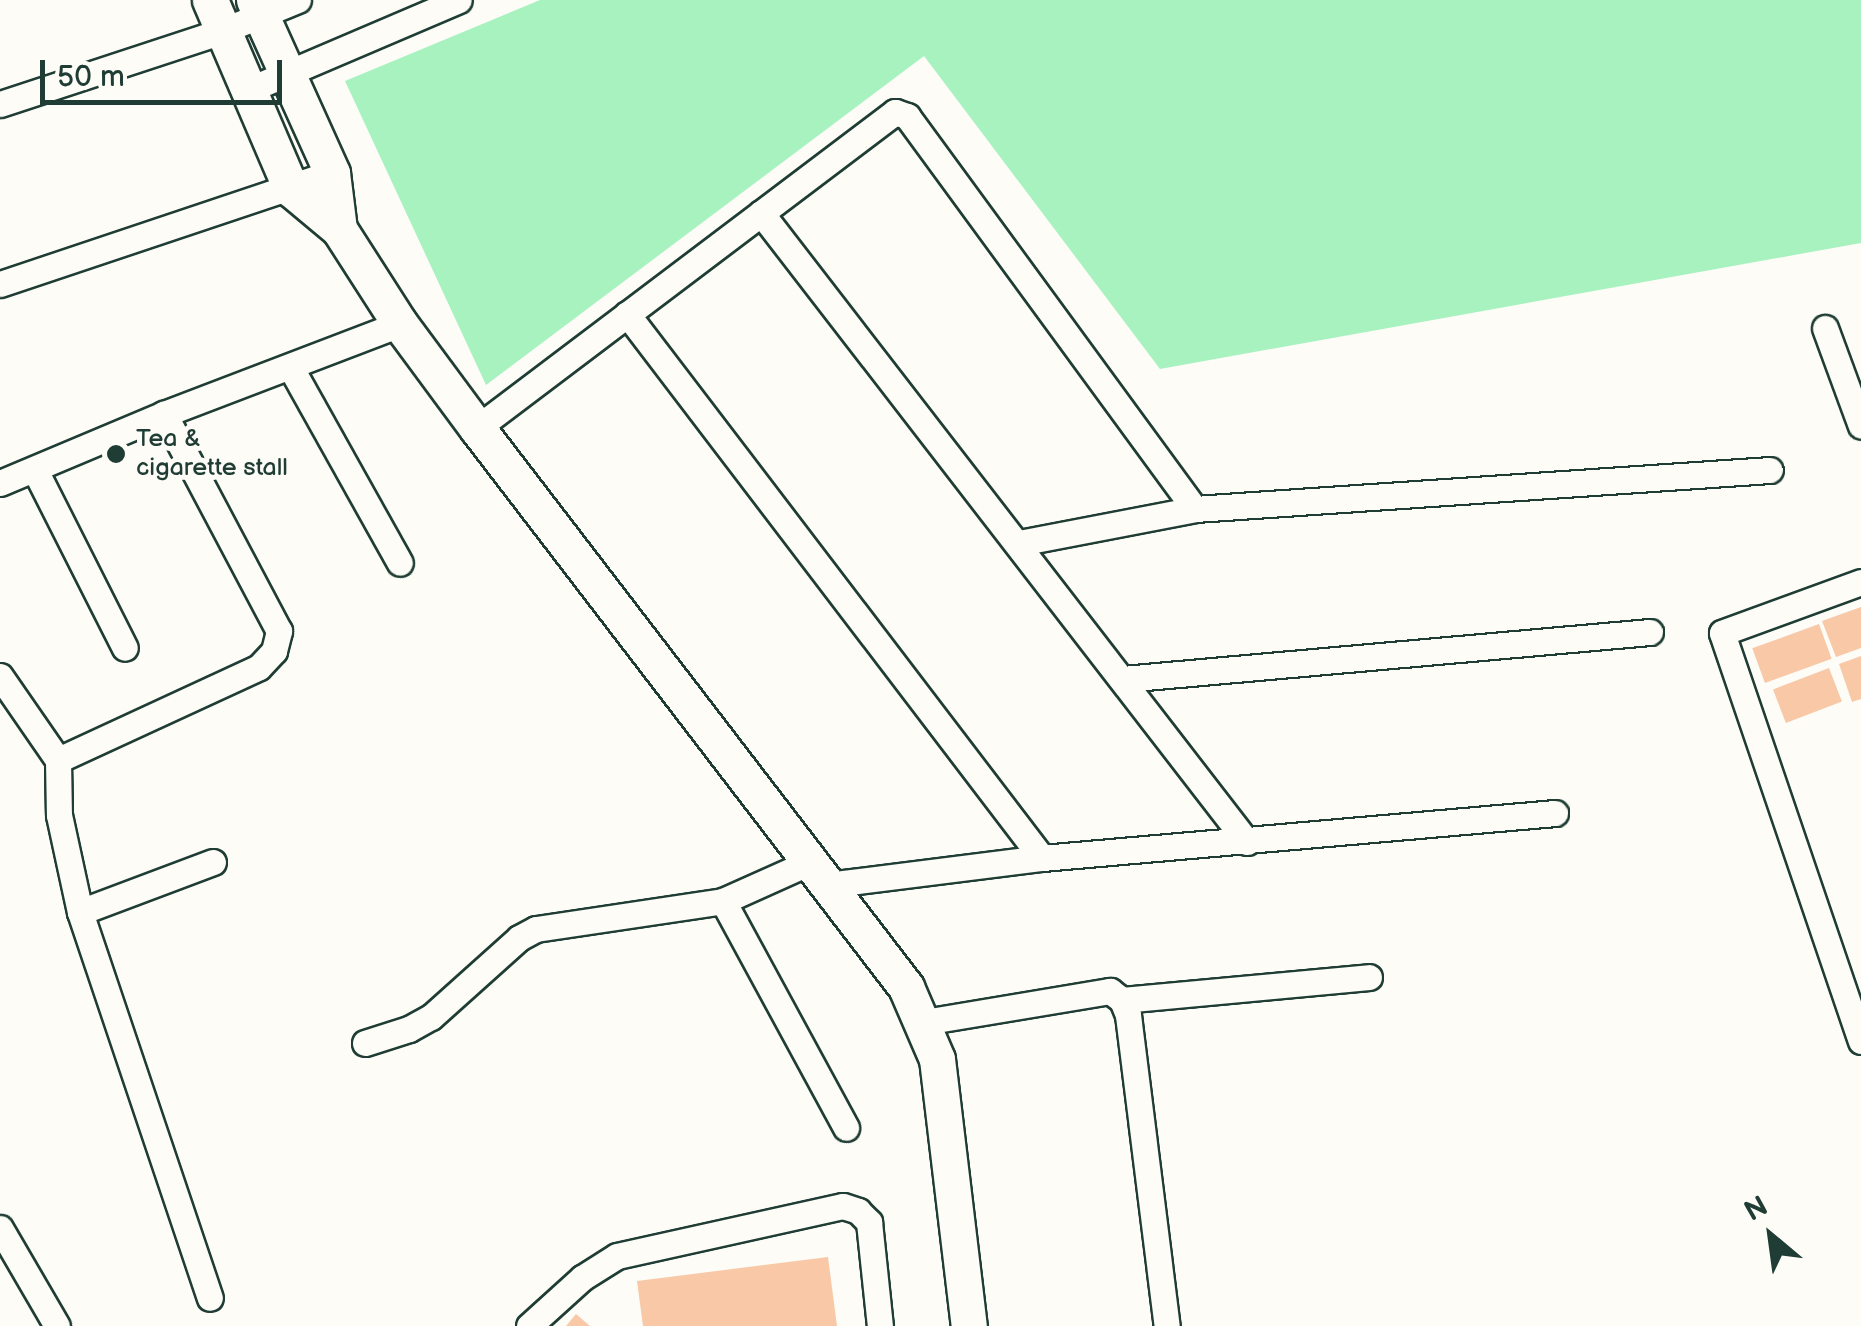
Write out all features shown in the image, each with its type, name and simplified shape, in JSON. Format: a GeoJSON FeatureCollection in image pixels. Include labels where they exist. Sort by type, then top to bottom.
{"type":"FeatureCollection","features":[{"type":"Feature","properties":{"kind":"street"},"geometry":{"type":"LineString","coordinates":[[0,104],[216,16],[298,0]]}},
{"type":"Feature","properties":{"kind":"street"},"geometry":{"type":"LineString","coordinates":[[248,90],[459,0]]}},
{"type":"Feature","properties":{"kind":"street"},"geometry":{"type":"LineString","coordinates":[[257,8],[332,173],[339,229]]}},
{"type":"Feature","properties":{"kind":"street"},"geometry":{"type":"LineString","coordinates":[[216,16],[291,188],[339,229],[400,324],[477,428],[906,987],[938,1059],[969,1326]]}},
{"type":"Feature","properties":{"kind":"street"},"geometry":{"type":"LineString","coordinates":[[477,428],[886,115],[907,116],[1195,509]]}},
{"type":"Feature","properties":{"kind":"street"},"geometry":{"type":"LineString","coordinates":[[0,284],[332,173]]}},
{"type":"Feature","properties":{"kind":"street"},"geometry":{"type":"LineString","coordinates":[[761,213],[1247,842]]}},
{"type":"Feature","properties":{"kind":"street"},"geometry":{"type":"LineString","coordinates":[[627,314],[1042,858]]}},
{"type":"Feature","properties":{"kind":"street"},"geometry":{"type":"LineString","coordinates":[[0,483],[164,414],[400,324]]}},
{"type":"Feature","properties":{"kind":"street"},"geometry":{"type":"LineString","coordinates":[[1825,328],[1861,426]]}},
{"type":"Feature","properties":{"kind":"street"},"geometry":{"type":"LineString","coordinates":[[291,368],[400,563]]}},
{"type":"Feature","properties":{"kind":"street"},"geometry":{"type":"LineString","coordinates":[[58,760],[259,667],[274,651],[278,631],[164,414]]}},
{"type":"Feature","properties":{"kind":"street"},"geometry":{"type":"LineString","coordinates":[[35,470],[125,648]]}},
{"type":"Feature","properties":{"kind":"street"},"geometry":{"type":"LineString","coordinates":[[1019,543],[1195,509],[1770,470]]}},
{"type":"Feature","properties":{"kind":"street"},"geometry":{"type":"LineString","coordinates":[[1861,582],[1722,634],[1861,1041]]}},
{"type":"Feature","properties":{"kind":"street"},"geometry":{"type":"LineString","coordinates":[[1123,679],[1650,632]]}},
{"type":"Feature","properties":{"kind":"street"},"geometry":{"type":"LineString","coordinates":[[0,676],[58,760],[59,815],[80,912],[210,1298]]}},
{"type":"Feature","properties":{"kind":"street"},"geometry":{"type":"LineString","coordinates":[[365,1043],[409,1030],[431,1017],[519,938],[536,929],[723,901],[818,874],[1247,842],[1554,812]]}},
{"type":"Feature","properties":{"kind":"street"},"geometry":{"type":"LineString","coordinates":[[80,912],[213,862]]}},
{"type":"Feature","properties":{"kind":"street"},"geometry":{"type":"LineString","coordinates":[[723,901],[846,1128]]}},
{"type":"Feature","properties":{"kind":"street"},"geometry":{"type":"LineString","coordinates":[[1122,1000],[1370,977]]}},
{"type":"Feature","properties":{"kind":"street"},"geometry":{"type":"LineString","coordinates":[[924,1022],[1110,991],[1122,1000],[1128,1015],[1167,1326]]}},
{"type":"Feature","properties":{"kind":"street"},"geometry":{"type":"LineString","coordinates":[[529,1326],[582,1278],[618,1256],[843,1206],[858,1211],[869,1222],[880,1326]]}},
{"type":"Feature","properties":{"kind":"street"},"geometry":{"type":"LineString","coordinates":[[0,1228],[57,1326]]}},
{"type":"Feature","properties":{"kind":"green space"},"geometry":{"type":"Polygon","coordinates":[[[540,0],[1861,0],[1861,243],[1160,369],[924,56],[486,385],[345,81],[540,0]]]}},
{"type":"Feature","properties":{"kind":"building"},"geometry":{"type":"Polygon","coordinates":[[[1861,607],[1861,648],[1836,657],[1822,621],[1861,607]]]}},
{"type":"Feature","properties":{"kind":"building"},"geometry":{"type":"Polygon","coordinates":[[[1819,624],[1832,659],[1765,683],[1752,648],[1819,624]]]}},
{"type":"Feature","properties":{"kind":"building"},"geometry":{"type":"Polygon","coordinates":[[[1861,656],[1861,699],[1852,702],[1839,664],[1861,656]]]}},
{"type":"Feature","properties":{"kind":"building"},"geometry":{"type":"Polygon","coordinates":[[[1829,668],[1842,702],[1786,723],[1773,690],[1829,668]]]}},
{"type":"Feature","properties":{"kind":"building"},"geometry":{"type":"Polygon","coordinates":[[[828,1257],[837,1326],[643,1326],[637,1281],[828,1257]]]}},
{"type":"Feature","properties":{"kind":"building"},"geometry":{"type":"Polygon","coordinates":[[[576,1314],[590,1326],[566,1326],[576,1314]]]}},
{"type":"Feature","properties":{"kind":"place","name":"Tea & cigarette stall"},"geometry":{"type":"Point","coordinates":[116,454]}}]}
